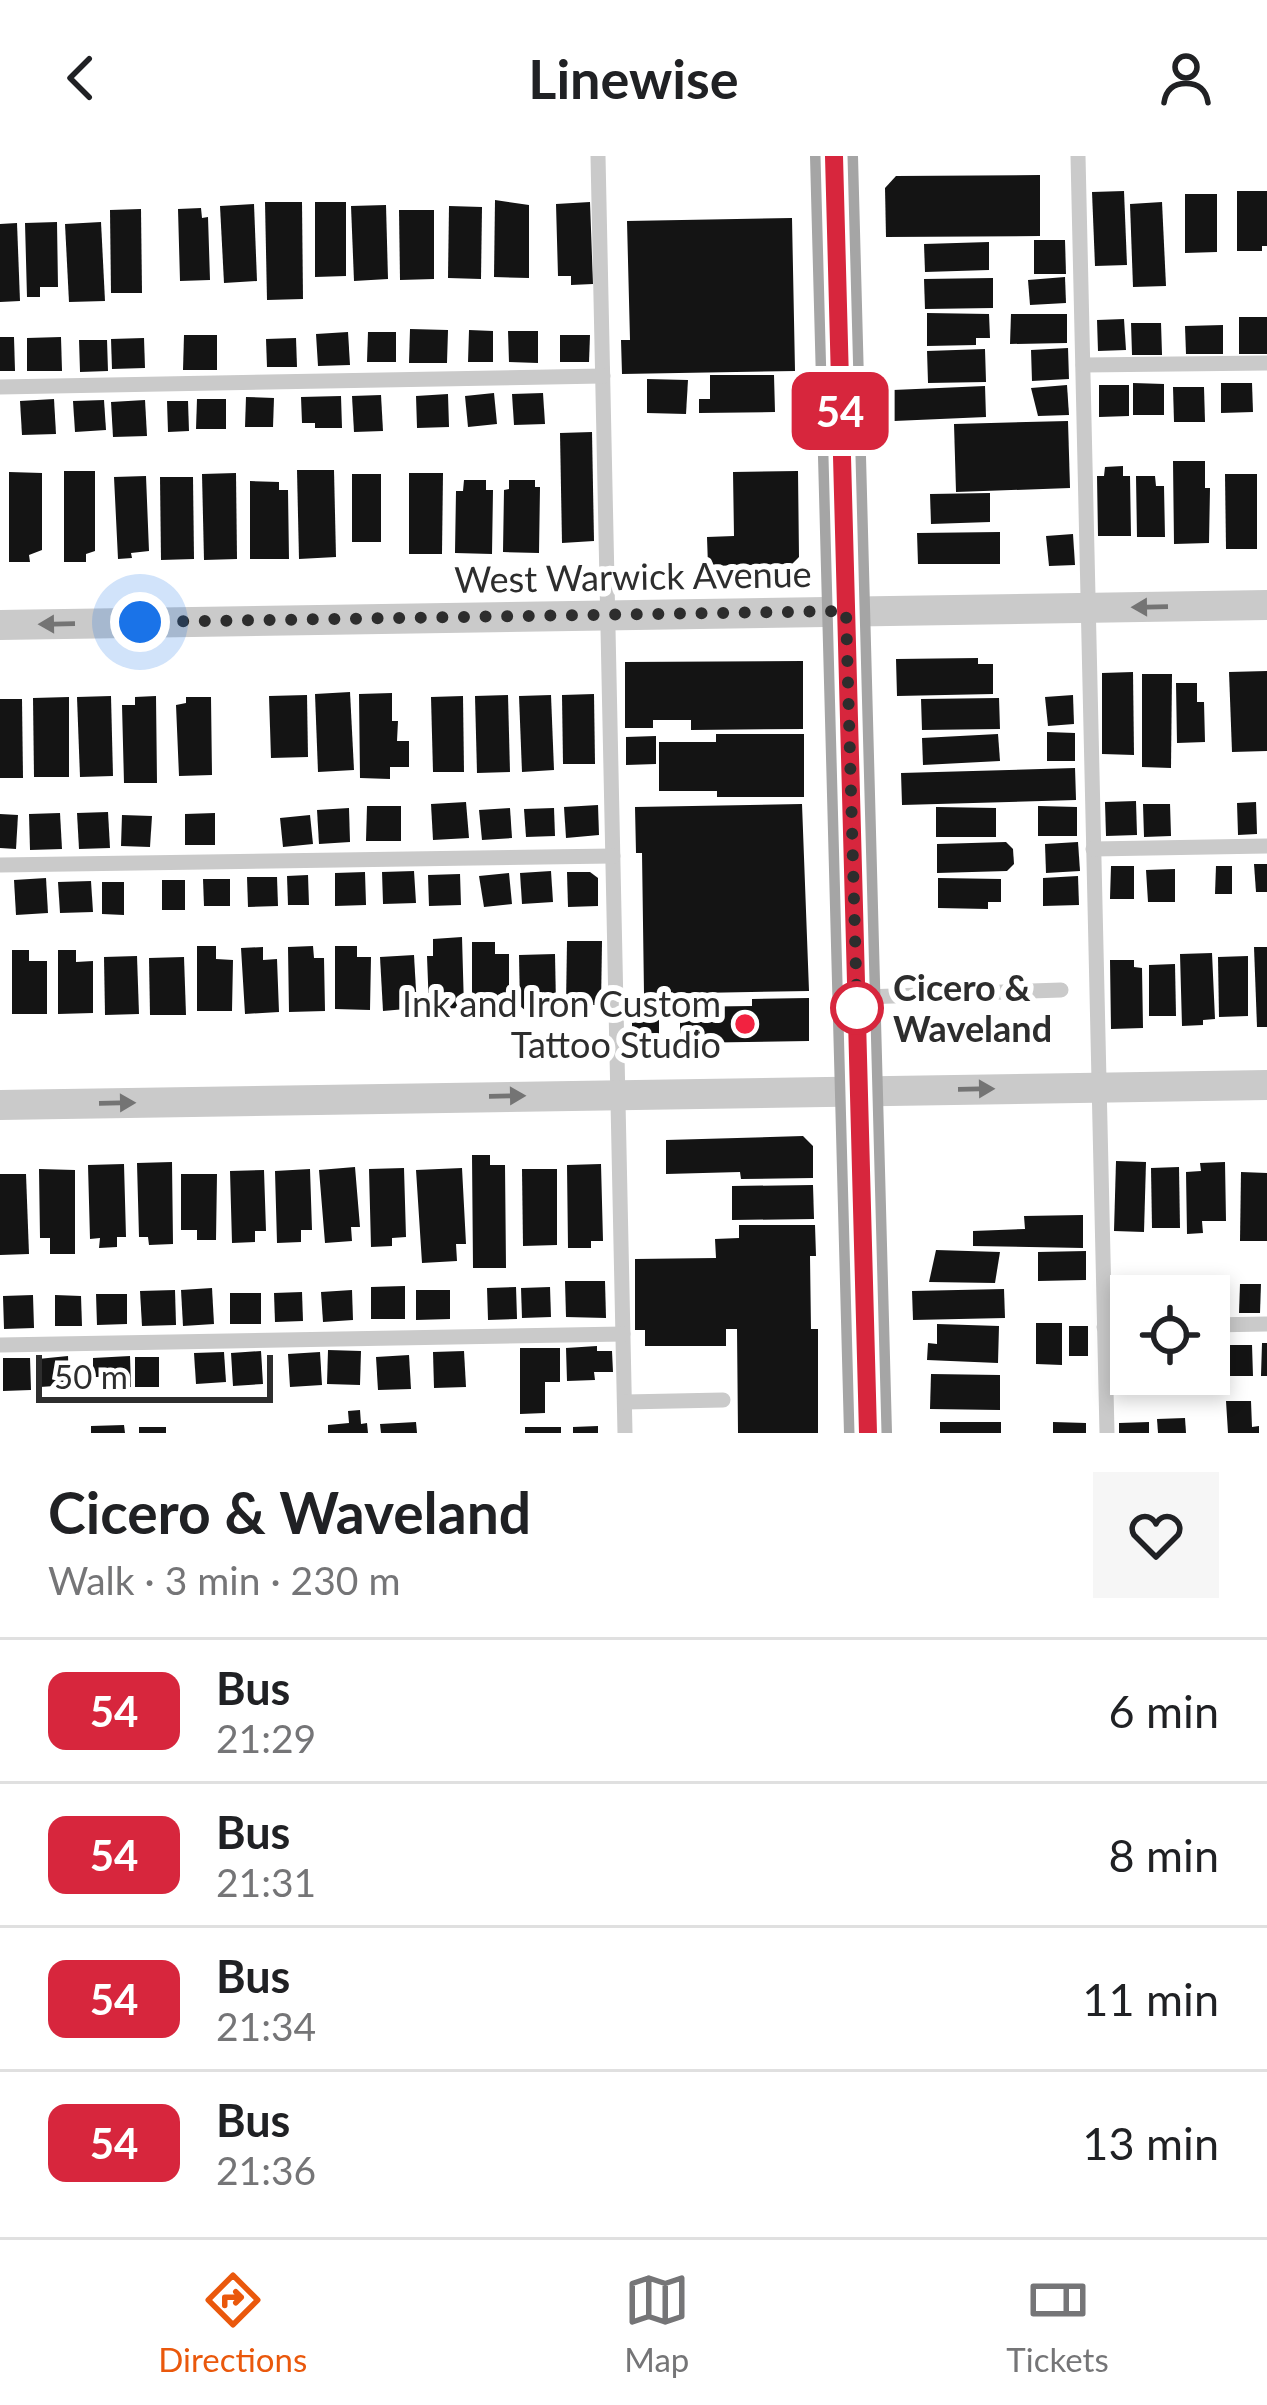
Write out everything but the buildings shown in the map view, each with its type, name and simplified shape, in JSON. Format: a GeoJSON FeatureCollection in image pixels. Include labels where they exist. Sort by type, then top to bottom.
{"type":"FeatureCollection","features":[{"type":"Feature","properties":{"kind":"main road"},"geometry":{"type":"LineString","coordinates":[[834,156],[868,1433]]}},
{"type":"Feature","properties":{"kind":"street","name":"West Warwick Avenue"},"geometry":{"type":"LineString","coordinates":[[0,625],[1267,605]]}},
{"type":"Feature","properties":{"kind":"street"},"geometry":{"type":"LineString","coordinates":[[0,1105],[1267,1085]]}},
{"type":"Feature","properties":{"kind":"lane"},"geometry":{"type":"LineString","coordinates":[[598,156],[626,1433]]}},
{"type":"Feature","properties":{"kind":"lane"},"geometry":{"type":"LineString","coordinates":[[1078,156],[1106,1433]]}},
{"type":"Feature","properties":{"kind":"lane"},"geometry":{"type":"LineString","coordinates":[[1083,365],[1267,363]]}},
{"type":"Feature","properties":{"kind":"lane"},"geometry":{"type":"LineString","coordinates":[[0,387],[603,376]]}},
{"type":"Feature","properties":{"kind":"lane"},"geometry":{"type":"LineString","coordinates":[[1094,849],[1267,846]]}},
{"type":"Feature","properties":{"kind":"lane"},"geometry":{"type":"LineString","coordinates":[[0,865],[613,856]]}},
{"type":"Feature","properties":{"kind":"lane"},"geometry":{"type":"LineString","coordinates":[[856,997],[1061,989]]}},
{"type":"Feature","properties":{"kind":"lane"},"geometry":{"type":"LineString","coordinates":[[1230,1325],[1267,1324]]}},
{"type":"Feature","properties":{"kind":"lane"},"geometry":{"type":"LineString","coordinates":[[1104,1327],[1110,1327]]}},
{"type":"Feature","properties":{"kind":"lane"},"geometry":{"type":"LineString","coordinates":[[0,1345],[623,1334]]}},
{"type":"Feature","properties":{"kind":"lane"},"geometry":{"type":"LineString","coordinates":[[625,1402],[723,1400]]}},
{"type":"Feature","properties":{"kind":"bus line","name":"54"},"geometry":{"type":"LineString","coordinates":[[834,156],[868,1433]]}},
{"type":"Feature","properties":{"kind":"place","name":"Cicero & Waveland"},"geometry":{"type":"Point","coordinates":[857,1008]}},
{"type":"Feature","properties":{"kind":"place","name":"Ink and Iron Custom Tattoo Studio"},"geometry":{"type":"Point","coordinates":[745,1024]}},
{"type":"Feature","properties":{"kind":"route"},"geometry":{"type":"LineString","coordinates":[[140,622],[846,611],[857,1008]]}}]}
